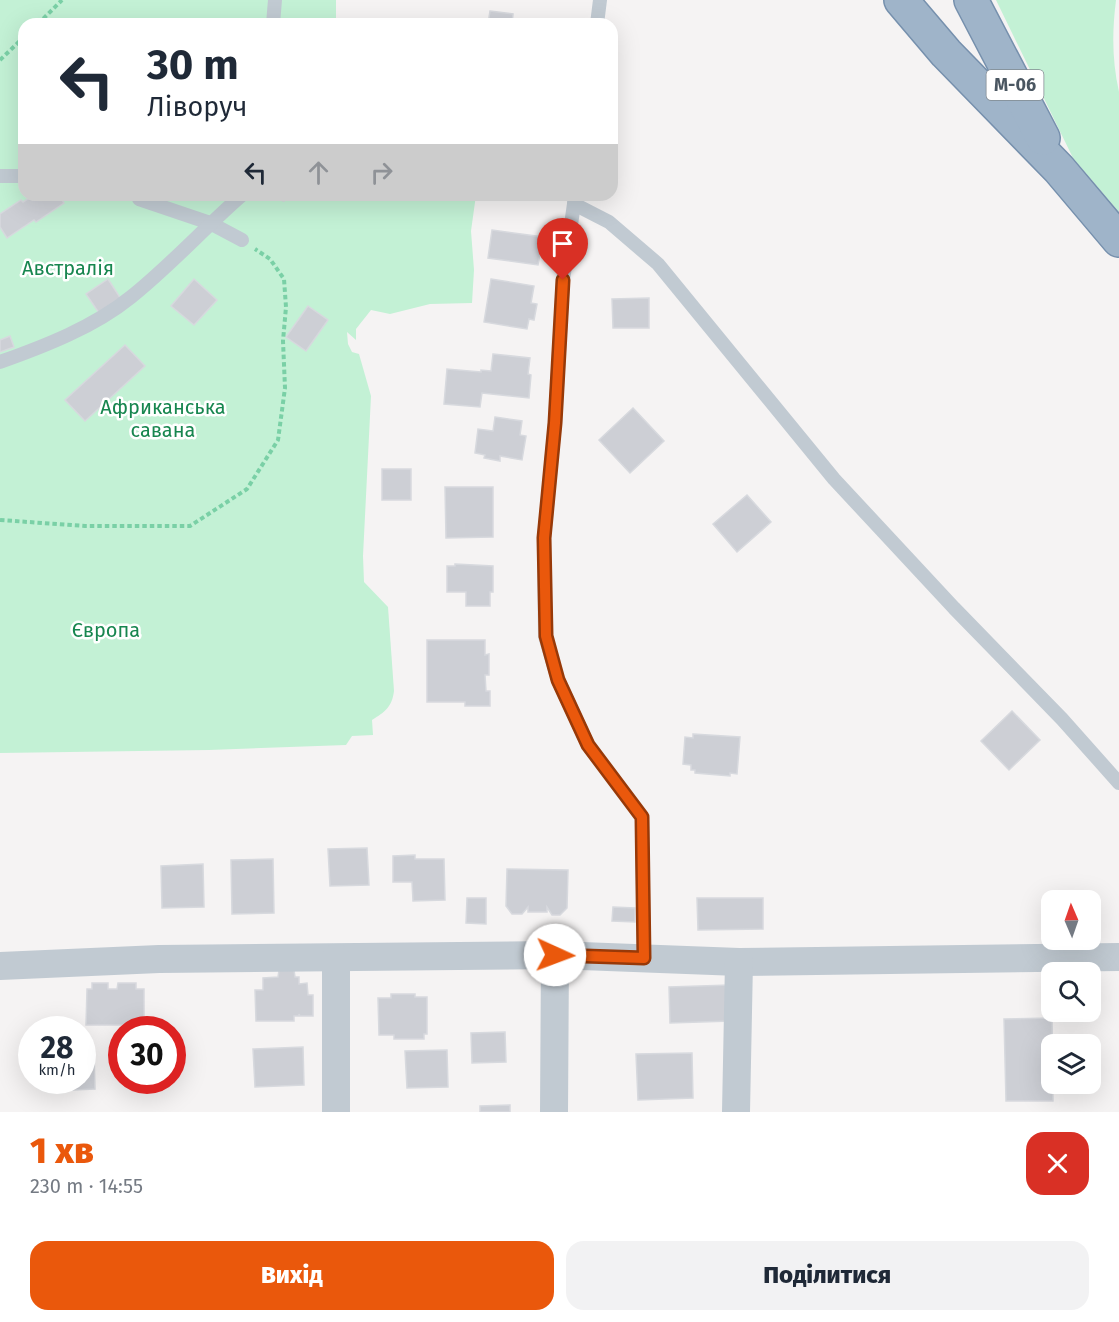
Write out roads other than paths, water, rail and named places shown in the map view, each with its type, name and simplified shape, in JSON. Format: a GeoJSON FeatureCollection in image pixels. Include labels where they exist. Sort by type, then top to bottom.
{"type":"FeatureCollection","features":[{"type":"Feature","properties":{"kind":"highway"},"geometry":{"type":"LineString","coordinates":[[901,0],[946,52],[1059,169]]}},
{"type":"Feature","properties":{"kind":"highway","name":"М-06"},"geometry":{"type":"LineString","coordinates":[[971,0],[1059,169],[1119,240]]}},
{"type":"Feature","properties":{"kind":"street"},"geometry":{"type":"LineString","coordinates":[[554,1112],[555,955]]}},
{"type":"Feature","properties":{"kind":"street"},"geometry":{"type":"LineString","coordinates":[[0,966],[159,959],[555,955],[739,962],[1119,957]]}},
{"type":"Feature","properties":{"kind":"street"},"geometry":{"type":"LineString","coordinates":[[336,958],[336,1112]]}},
{"type":"Feature","properties":{"kind":"street"},"geometry":{"type":"LineString","coordinates":[[736,1112],[739,962]]}},
{"type":"Feature","properties":{"kind":"lane"},"geometry":{"type":"LineString","coordinates":[[274,18],[275,0]]}},
{"type":"Feature","properties":{"kind":"lane"},"geometry":{"type":"LineString","coordinates":[[598,18],[600,0]]}},
{"type":"Feature","properties":{"kind":"lane"},"geometry":{"type":"LineString","coordinates":[[0,176],[18,176]]}},
{"type":"Feature","properties":{"kind":"lane"},"geometry":{"type":"LineString","coordinates":[[145,201],[210,223],[242,240]]}},
{"type":"Feature","properties":{"kind":"lane"},"geometry":{"type":"LineString","coordinates":[[0,362],[39,348],[91,322],[130,298],[235,201]]}},
{"type":"Feature","properties":{"kind":"lane"},"geometry":{"type":"LineString","coordinates":[[575,201],[563,280],[555,423],[544,538],[546,636],[558,680],[588,745],[642,817],[644,958]]}},
{"type":"Feature","properties":{"kind":"lane"},"geometry":{"type":"LineString","coordinates":[[577,201],[609,222],[658,264],[834,479],[954,608],[1062,719],[1119,783]]}},
{"type":"Feature","properties":{"kind":"park label","name":"Австралія"},"geometry":{"type":"Point","coordinates":[68,268]}},
{"type":"Feature","properties":{"kind":"park label","name":"Африканська савана"},"geometry":{"type":"Point","coordinates":[163,418]}},
{"type":"Feature","properties":{"kind":"park label","name":"Європа"},"geometry":{"type":"Point","coordinates":[106,630]}}]}
